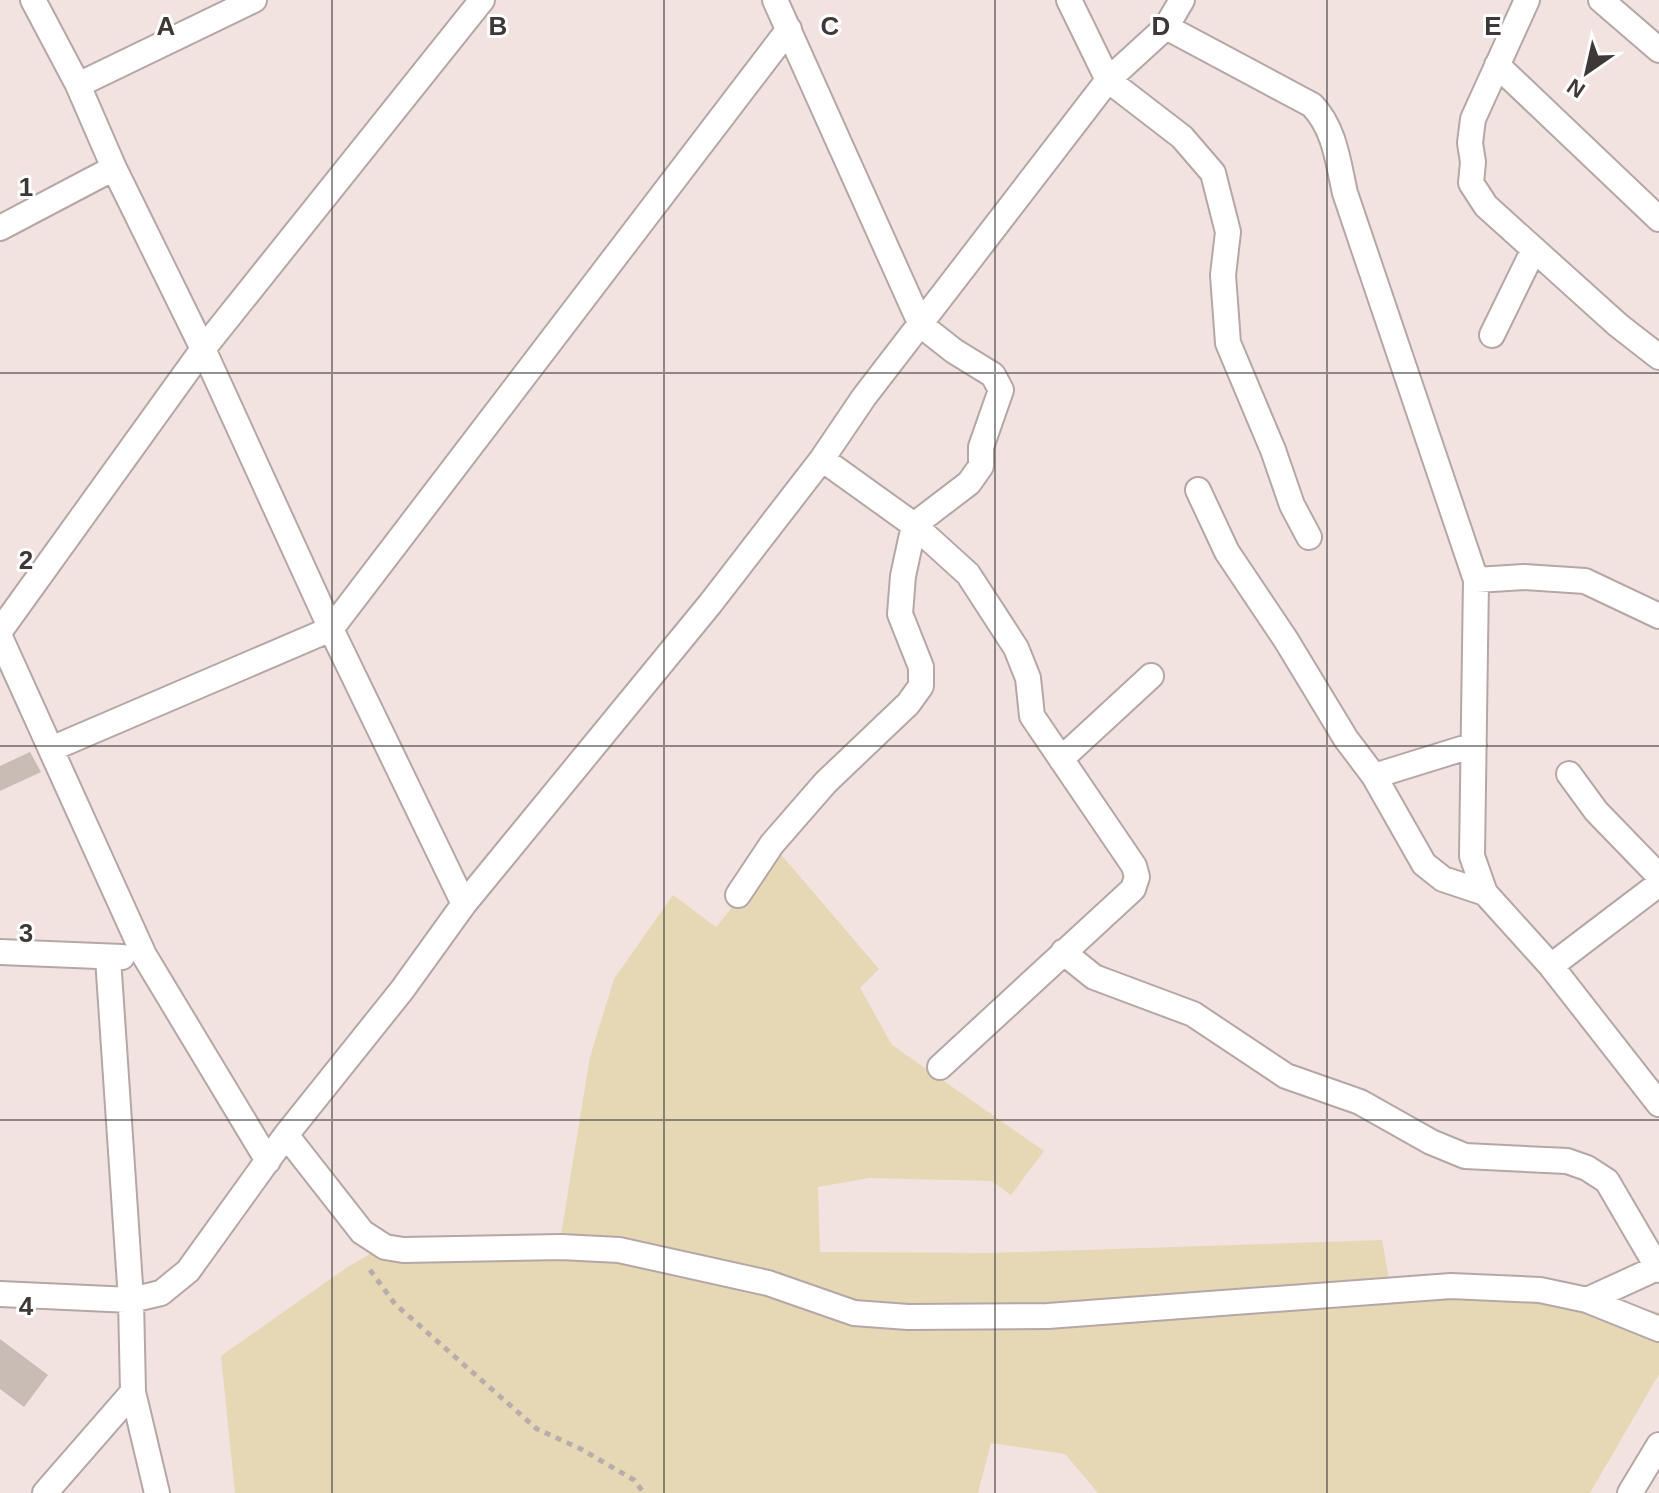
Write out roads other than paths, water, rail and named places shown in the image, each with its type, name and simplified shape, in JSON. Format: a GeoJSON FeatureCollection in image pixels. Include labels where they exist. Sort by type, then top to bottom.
{"type":"FeatureCollection","features":[{"type":"Feature","properties":{"kind":"street"},"geometry":{"type":"LineString","coordinates":[[33,0],[78,85],[331,629],[464,904]]}},
{"type":"Feature","properties":{"kind":"street"},"geometry":{"type":"LineString","coordinates":[[78,85],[254,0]]}},
{"type":"Feature","properties":{"kind":"street"},"geometry":{"type":"LineString","coordinates":[[454,0],[465,22]]}},
{"type":"Feature","properties":{"kind":"street"},"geometry":{"type":"LineString","coordinates":[[0,631],[203,349],[482,0]]}},
{"type":"Feature","properties":{"kind":"street"},"geometry":{"type":"LineString","coordinates":[[738,895],[772,844],[826,782],[908,704],[921,686],[921,667],[900,614],[903,576],[914,525],[969,483],[981,466],[981,447],[1001,390],[993,375],[954,351],[921,325],[775,0]]}},
{"type":"Feature","properties":{"kind":"street"},"geometry":{"type":"LineString","coordinates":[[1069,0],[1108,80],[1182,137],[1213,173],[1228,232],[1223,275],[1228,343],[1273,450],[1292,505],[1309,537]]}},
{"type":"Feature","properties":{"kind":"street"},"geometry":{"type":"LineString","coordinates":[[0,1294],[131,1300],[161,1293],[188,1271],[286,1135],[402,990],[464,904],[710,604],[822,459],[864,397],[1108,80],[1166,27],[1182,0]]}},
{"type":"Feature","properties":{"kind":"street"},"geometry":{"type":"LineString","coordinates":[[1527,0],[1473,119],[1471,183],[1486,206],[1618,325],[1659,357]]}},
{"type":"Feature","properties":{"kind":"street"},"geometry":{"type":"LineString","coordinates":[[1601,0],[1659,50]]}},
{"type":"Feature","properties":{"kind":"street"},"geometry":{"type":"LineString","coordinates":[[1166,27],[1312,105],[1323,116],[1332,134],[1355,222],[1476,580],[1472,856],[1485,893],[1551,966],[1659,1104]]}},
{"type":"Feature","properties":{"kind":"street"},"geometry":{"type":"LineString","coordinates":[[51,749],[331,629],[789,29]]}},
{"type":"Feature","properties":{"kind":"street"},"geometry":{"type":"LineString","coordinates":[[1497,65],[1659,219]]}},
{"type":"Feature","properties":{"kind":"street"},"geometry":{"type":"LineString","coordinates":[[0,228],[114,168]]}},
{"type":"Feature","properties":{"kind":"street"},"geometry":{"type":"LineString","coordinates":[[1492,335],[1534,249]]}},
{"type":"Feature","properties":{"kind":"street"},"geometry":{"type":"LineString","coordinates":[[822,459],[914,525],[968,574],[1016,648],[1028,678],[1032,716],[1134,866],[1137,877],[1133,889],[940,1067]]}},
{"type":"Feature","properties":{"kind":"street"},"geometry":{"type":"LineString","coordinates":[[1198,490],[1227,552],[1286,640],[1346,739],[1374,776],[1424,864],[1443,879],[1485,893]]}},
{"type":"Feature","properties":{"kind":"street"},"geometry":{"type":"LineString","coordinates":[[1476,580],[1524,577],[1585,581],[1659,616]]}},
{"type":"Feature","properties":{"kind":"street"},"geometry":{"type":"LineString","coordinates":[[0,637],[144,955],[268,1161]]}},
{"type":"Feature","properties":{"kind":"street"},"geometry":{"type":"LineString","coordinates":[[1061,759],[1151,676]]}},
{"type":"Feature","properties":{"kind":"street"},"geometry":{"type":"LineString","coordinates":[[1374,776],[1474,745]]}},
{"type":"Feature","properties":{"kind":"street"},"geometry":{"type":"LineString","coordinates":[[1551,966],[1657,872],[1596,811],[1569,774]]}},
{"type":"Feature","properties":{"kind":"street"},"geometry":{"type":"LineString","coordinates":[[0,952],[108,958],[144,955]]}},
{"type":"Feature","properties":{"kind":"street"},"geometry":{"type":"LineString","coordinates":[[1063,952],[1094,977],[1193,1014],[1286,1076],[1360,1102],[1431,1142],[1465,1156],[1567,1161],[1587,1168],[1607,1181],[1659,1268],[1587,1300]]}},
{"type":"Feature","properties":{"kind":"street"},"geometry":{"type":"LineString","coordinates":[[108,958],[131,1300],[133,1392],[157,1493]]}},
{"type":"Feature","properties":{"kind":"street"},"geometry":{"type":"LineString","coordinates":[[286,1135],[362,1232],[385,1247],[403,1250],[561,1247],[619,1250],[768,1283],[854,1313],[908,1317],[1048,1316],[1451,1286],[1540,1290],[1587,1300],[1659,1329]]}},
{"type":"Feature","properties":{"kind":"street"},"geometry":{"type":"LineString","coordinates":[[45,1493],[133,1392]]}},
{"type":"Feature","properties":{"kind":"street"},"geometry":{"type":"LineString","coordinates":[[1630,1493],[1659,1445]]}}]}
